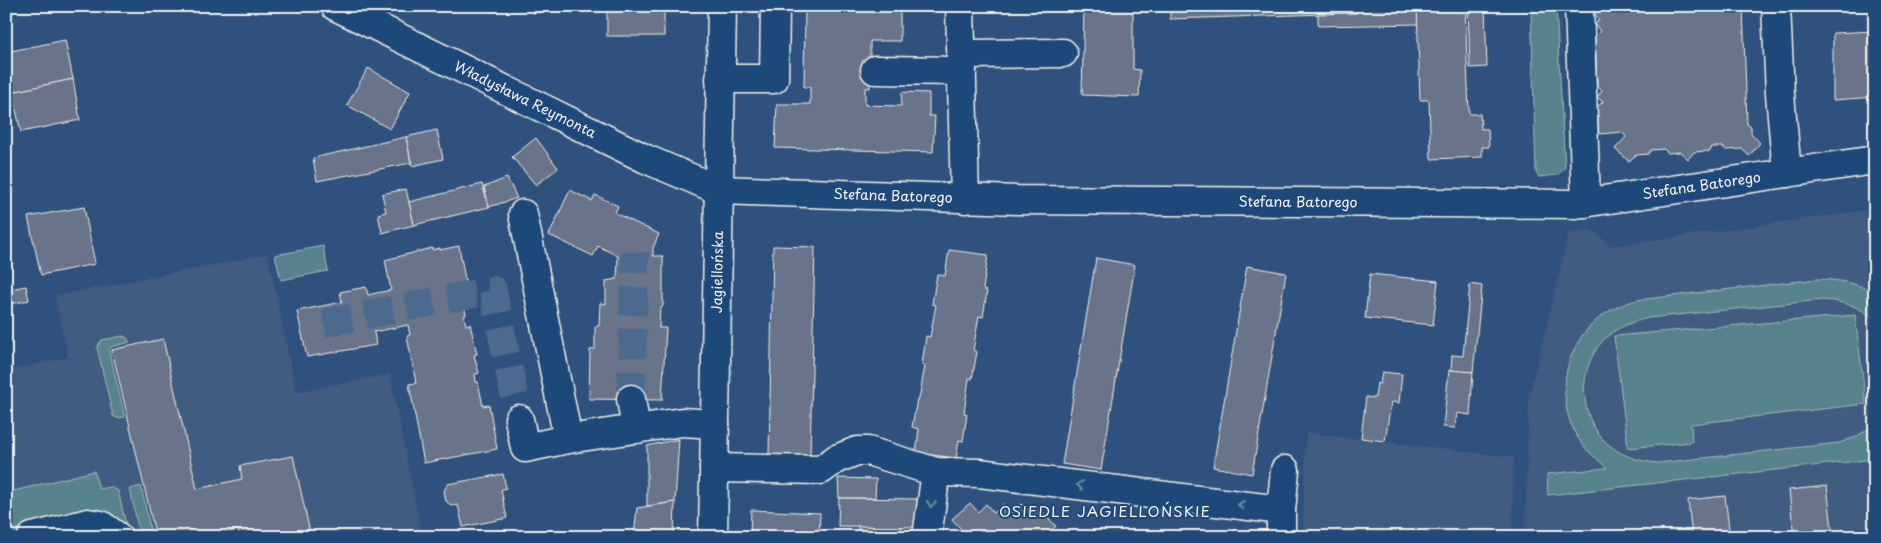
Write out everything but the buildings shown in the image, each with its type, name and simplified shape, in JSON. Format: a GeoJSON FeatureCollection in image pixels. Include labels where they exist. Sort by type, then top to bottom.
{"type":"FeatureCollection","features":[{"type":"Feature","properties":{"kind":"street","name":"Władysława Reymonta"},"geometry":{"type":"LineString","coordinates":[[334,6],[660,166],[719,190]]}},
{"type":"Feature","properties":{"kind":"street","name":"Jagiellońska"},"geometry":{"type":"LineString","coordinates":[[713,537],[722,6]]}},
{"type":"Feature","properties":{"kind":"street"},"geometry":{"type":"LineString","coordinates":[[720,79],[774,80],[775,6]]}},
{"type":"Feature","properties":{"kind":"street"},"geometry":{"type":"LineString","coordinates":[[960,6],[965,199]]}},
{"type":"Feature","properties":{"kind":"street"},"geometry":{"type":"LineString","coordinates":[[1580,6],[1586,203]]}},
{"type":"Feature","properties":{"kind":"street"},"geometry":{"type":"LineString","coordinates":[[1776,6],[1780,94],[1787,173]]}},
{"type":"Feature","properties":{"kind":"street"},"geometry":{"type":"LineString","coordinates":[[875,70],[1063,53]]}},
{"type":"Feature","properties":{"kind":"street","name":"Stefana Batorego"},"geometry":{"type":"LineString","coordinates":[[719,190],[965,199],[1144,202],[1576,204],[1875,160]]}},
{"type":"Feature","properties":{"kind":"street"},"geometry":{"type":"LineString","coordinates":[[523,214],[568,439]]}},
{"type":"Feature","properties":{"kind":"street"},"geometry":{"type":"LineString","coordinates":[[631,400],[636,429]]}},
{"type":"Feature","properties":{"kind":"street"},"geometry":{"type":"LineString","coordinates":[[519,419],[525,448],[568,439],[682,422],[715,424]]}},
{"type":"Feature","properties":{"kind":"street"},"geometry":{"type":"LineString","coordinates":[[714,468],[820,470],[836,459],[857,451],[877,453],[936,472],[979,473],[1281,524],[1285,470]]}},
{"type":"Feature","properties":{"kind":"street"},"geometry":{"type":"LineString","coordinates":[[927,537],[936,472]]}},
{"type":"Feature","properties":{"kind":"street"},"geometry":{"type":"LineString","coordinates":[[32,537],[88,523],[101,525],[118,537]]}},
{"type":"Feature","properties":{"kind":"shaded area"},"geometry":{"type":"Polygon","coordinates":[[[1875,209],[1875,537],[1525,537],[1529,398],[1569,233],[1591,229],[1611,246],[1875,209]]]}},
{"type":"Feature","properties":{"kind":"shaded area"},"geometry":{"type":"Polygon","coordinates":[[[268,254],[296,392],[390,374],[422,537],[6,537],[6,371],[68,357],[55,296],[268,254]]]}},
{"type":"Feature","properties":{"kind":"shaded area"},"geometry":{"type":"Polygon","coordinates":[[[1306,433],[1514,457],[1512,537],[1303,537],[1306,433]]]}},
{"type":"Feature","properties":{"kind":"green space"},"geometry":{"type":"Polygon","coordinates":[[[1531,6],[1556,6],[1565,168],[1557,175],[1539,177],[1536,173],[1531,6]]]}},
{"type":"Feature","properties":{"kind":"green space"},"geometry":{"type":"Polygon","coordinates":[[[323,246],[328,271],[281,280],[275,255],[323,246]]]}},
{"type":"Feature","properties":{"kind":"green space"},"geometry":{"type":"Polygon","coordinates":[[[1817,279],[1854,284],[1875,294],[1875,320],[1863,311],[1850,305],[1822,300],[1648,318],[1632,323],[1616,330],[1603,341],[1587,369],[1585,402],[1589,417],[1597,432],[1619,452],[1638,460],[1651,462],[1658,463],[1839,443],[1856,437],[1875,424],[1875,459],[1548,495],[1547,474],[1607,468],[1580,441],[1567,409],[1565,391],[1566,374],[1578,342],[1602,316],[1614,308],[1637,300],[1817,279]]]}},
{"type":"Feature","properties":{"kind":"green space"},"geometry":{"type":"Polygon","coordinates":[[[1855,315],[1866,404],[1691,424],[1692,442],[1628,448],[1614,336],[1855,315]]]}},
{"type":"Feature","properties":{"kind":"green space"},"geometry":{"type":"Polygon","coordinates":[[[123,336],[130,342],[111,347],[109,350],[125,417],[118,418],[113,416],[97,347],[102,340],[123,336]]]}},
{"type":"Feature","properties":{"kind":"green space"},"geometry":{"type":"Polygon","coordinates":[[[94,471],[99,489],[111,487],[118,491],[127,528],[82,516],[6,534],[6,493],[94,471]]]}},
{"type":"Feature","properties":{"kind":"green space"},"geometry":{"type":"Polygon","coordinates":[[[141,486],[152,537],[140,537],[130,489],[141,486]]]}},
{"type":"Feature","properties":{"kind":"tunnel"},"geometry":{"type":"LineString","coordinates":[[631,399],[635,252]]}},
{"type":"Feature","properties":{"kind":"tunnel"},"geometry":{"type":"LineString","coordinates":[[324,323],[493,290],[519,419]]}},
{"type":"Feature","properties":{"kind":"district","name":"OSIEDLE JAGIELLOŃSKIE"},"geometry":{"type":"Point","coordinates":[1105,512]}}]}
